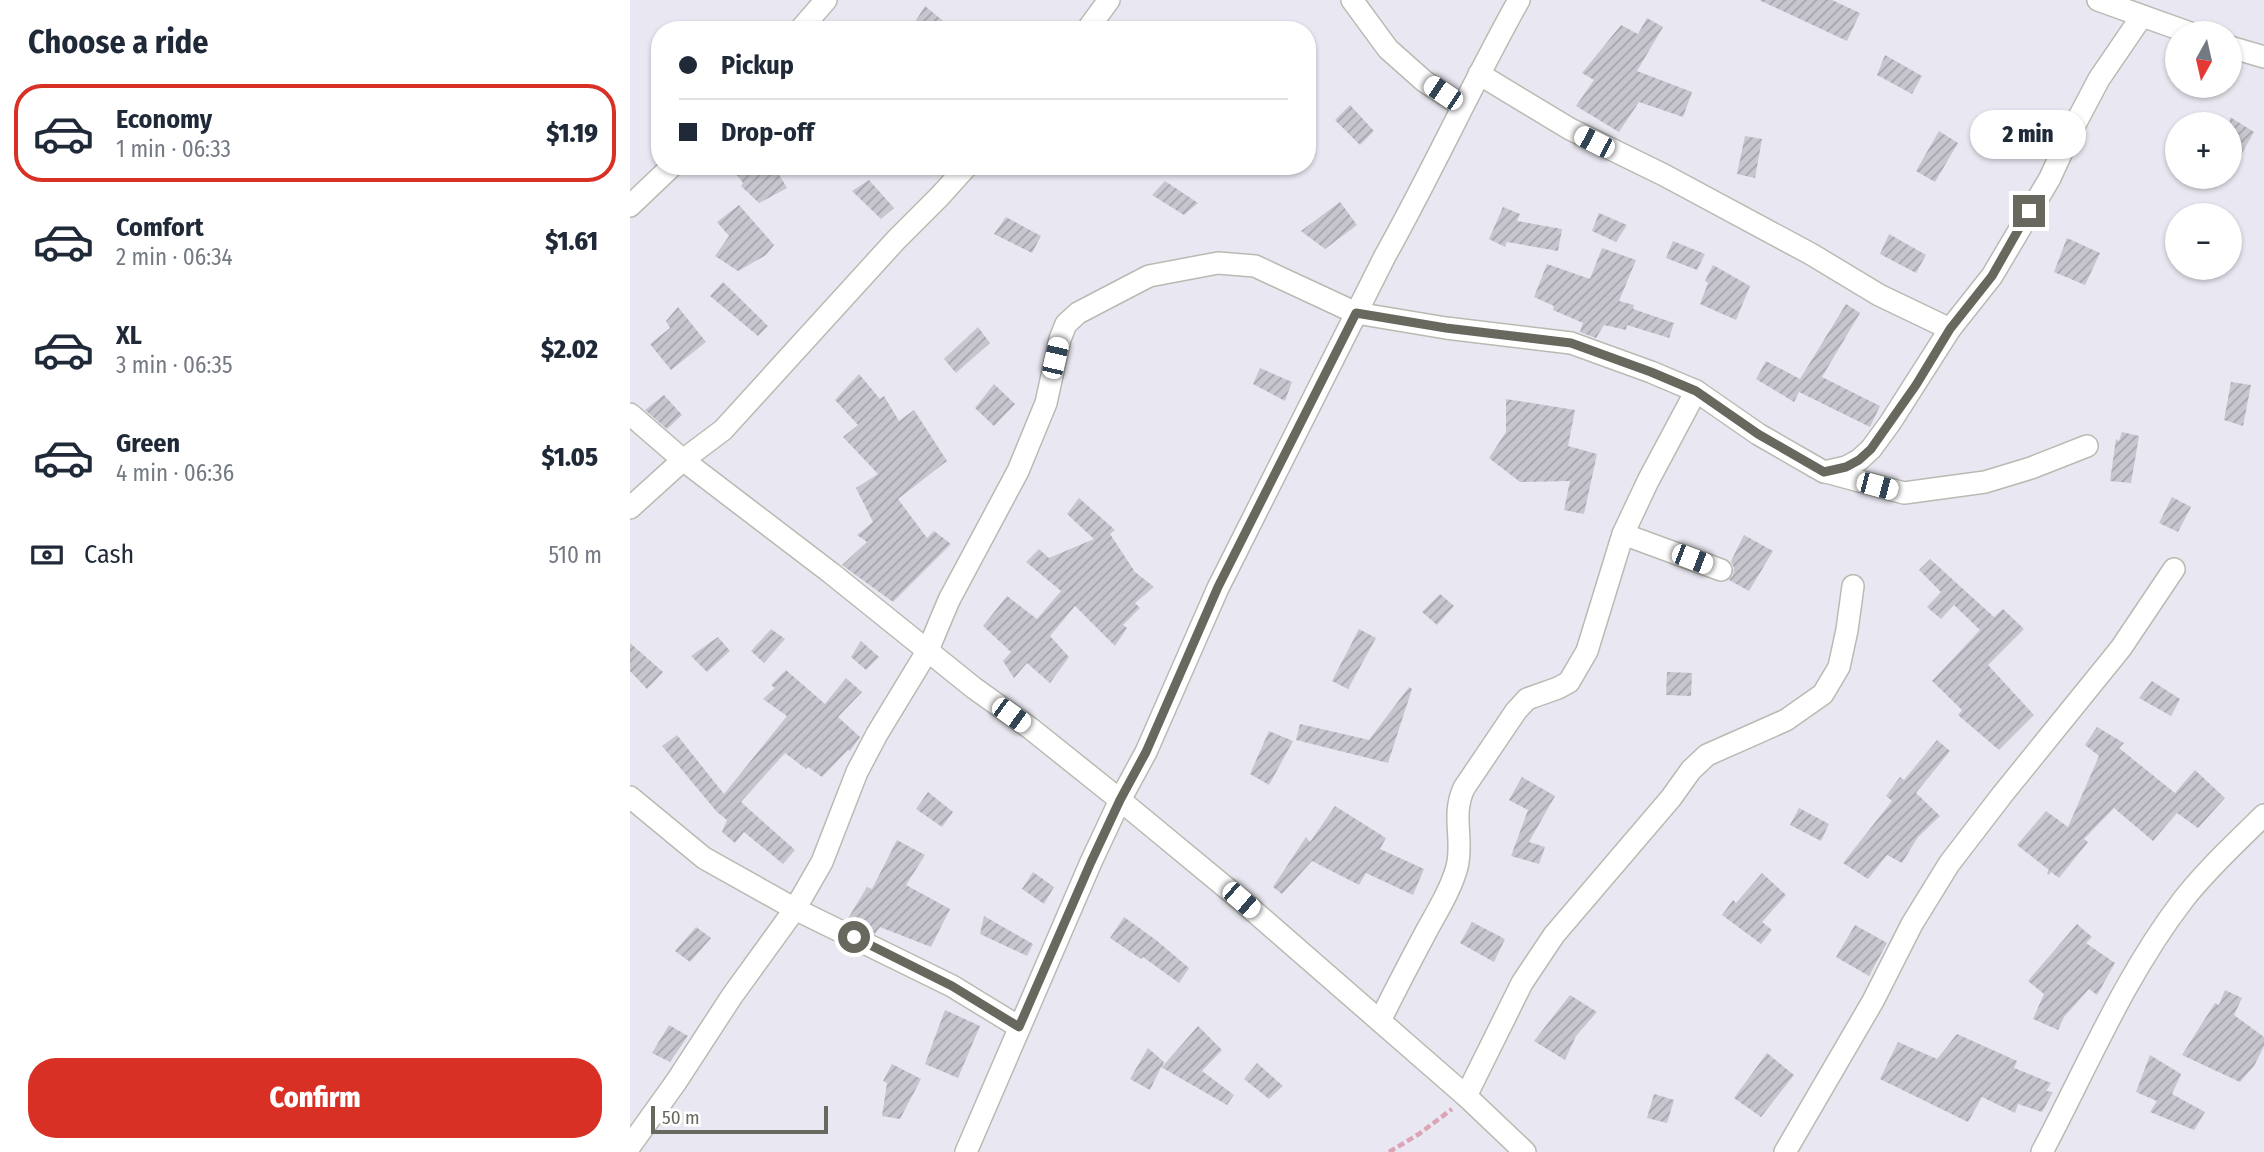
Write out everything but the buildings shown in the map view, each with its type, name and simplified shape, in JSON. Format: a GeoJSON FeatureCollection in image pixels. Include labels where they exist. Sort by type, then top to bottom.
{"type":"FeatureCollection","features":[{"type":"Feature","properties":{"kind":"street"},"geometry":{"type":"LineString","coordinates":[[808,21],[826,0]]}},
{"type":"Feature","properties":{"kind":"street"},"geometry":{"type":"LineString","coordinates":[[1094,21],[1109,0]]}},
{"type":"Feature","properties":{"kind":"street"},"geometry":{"type":"LineString","coordinates":[[1352,0],[1388,49],[1424,81],[1462,106]]}},
{"type":"Feature","properties":{"kind":"street"},"geometry":{"type":"LineString","coordinates":[[966,1152],[1120,800],[1146,752],[1218,587],[1462,106],[1519,0]]}},
{"type":"Feature","properties":{"kind":"street"},"geometry":{"type":"LineString","coordinates":[[2106,3],[2140,8],[2166,21]]}},
{"type":"Feature","properties":{"kind":"street"},"geometry":{"type":"LineString","coordinates":[[1824,472],[1846,467],[1871,449],[1916,385],[1950,329],[1992,276],[2050,178],[2099,79],[2140,8]]}},
{"type":"Feature","properties":{"kind":"street"},"geometry":{"type":"LineString","coordinates":[[2242,51],[2264,57]]}},
{"type":"Feature","properties":{"kind":"street"},"geometry":{"type":"LineString","coordinates":[[1479,74],[1570,129],[1811,254],[1879,295],[1950,329]]}},
{"type":"Feature","properties":{"kind":"street"},"geometry":{"type":"LineString","coordinates":[[630,206],[663,175]]}},
{"type":"Feature","properties":{"kind":"street"},"geometry":{"type":"LineString","coordinates":[[630,508],[683,460],[723,429],[959,175]]}},
{"type":"Feature","properties":{"kind":"street"},"geometry":{"type":"LineString","coordinates":[[630,1146],[795,909],[830,845],[862,763],[928,650],[949,600],[1018,471],[1046,404],[1060,339],[1066,324],[1078,313],[1149,276],[1218,263],[1255,266],[1356,313],[1446,328],[1571,343],[1696,391],[1758,434],[1824,472],[1904,493],[1985,482],[2031,468],[2087,446]]}},
{"type":"Feature","properties":{"kind":"street"},"geometry":{"type":"LineString","coordinates":[[1380,1021],[1448,891],[1457,866],[1460,843],[1458,801],[1464,788],[1527,699],[1569,682],[1579,668],[1587,651],[1623,534],[1696,391]]}},
{"type":"Feature","properties":{"kind":"street"},"geometry":{"type":"LineString","coordinates":[[630,414],[683,460],[1120,800],[1241,900],[1466,1096],[1525,1152]]}},
{"type":"Feature","properties":{"kind":"street"},"geometry":{"type":"LineString","coordinates":[[1623,534],[1721,570]]}},
{"type":"Feature","properties":{"kind":"street"},"geometry":{"type":"LineString","coordinates":[[1785,1152],[1873,1001],[1912,924],[1949,864],[2121,648],[2174,569]]}},
{"type":"Feature","properties":{"kind":"street"},"geometry":{"type":"LineString","coordinates":[[1466,1096],[1522,984],[1554,935],[1671,799],[1691,770],[1707,755],[1786,720],[1823,694],[1839,667],[1853,586]]}},
{"type":"Feature","properties":{"kind":"street"},"geometry":{"type":"LineString","coordinates":[[630,797],[704,858],[795,909],[952,986],[1019,1027]]}},
{"type":"Feature","properties":{"kind":"street"},"geometry":{"type":"LineString","coordinates":[[2042,1152],[2104,1028],[2152,945],[2184,900],[2264,814]]}},
{"type":"Feature","properties":{"kind":"path"},"geometry":{"type":"LineString","coordinates":[[1389,1152],[1439,1120],[1466,1096]]}},
{"type":"Feature","properties":{"kind":"route"},"geometry":{"type":"LineString","coordinates":[[854,937],[952,986],[1019,1027],[1091,862],[1146,752],[1218,587],[1356,313],[1446,328],[1571,343],[1696,391],[1758,434],[1824,472],[1846,467],[1871,449],[1916,385],[1950,329],[1992,276],[2029,211]]}}]}
